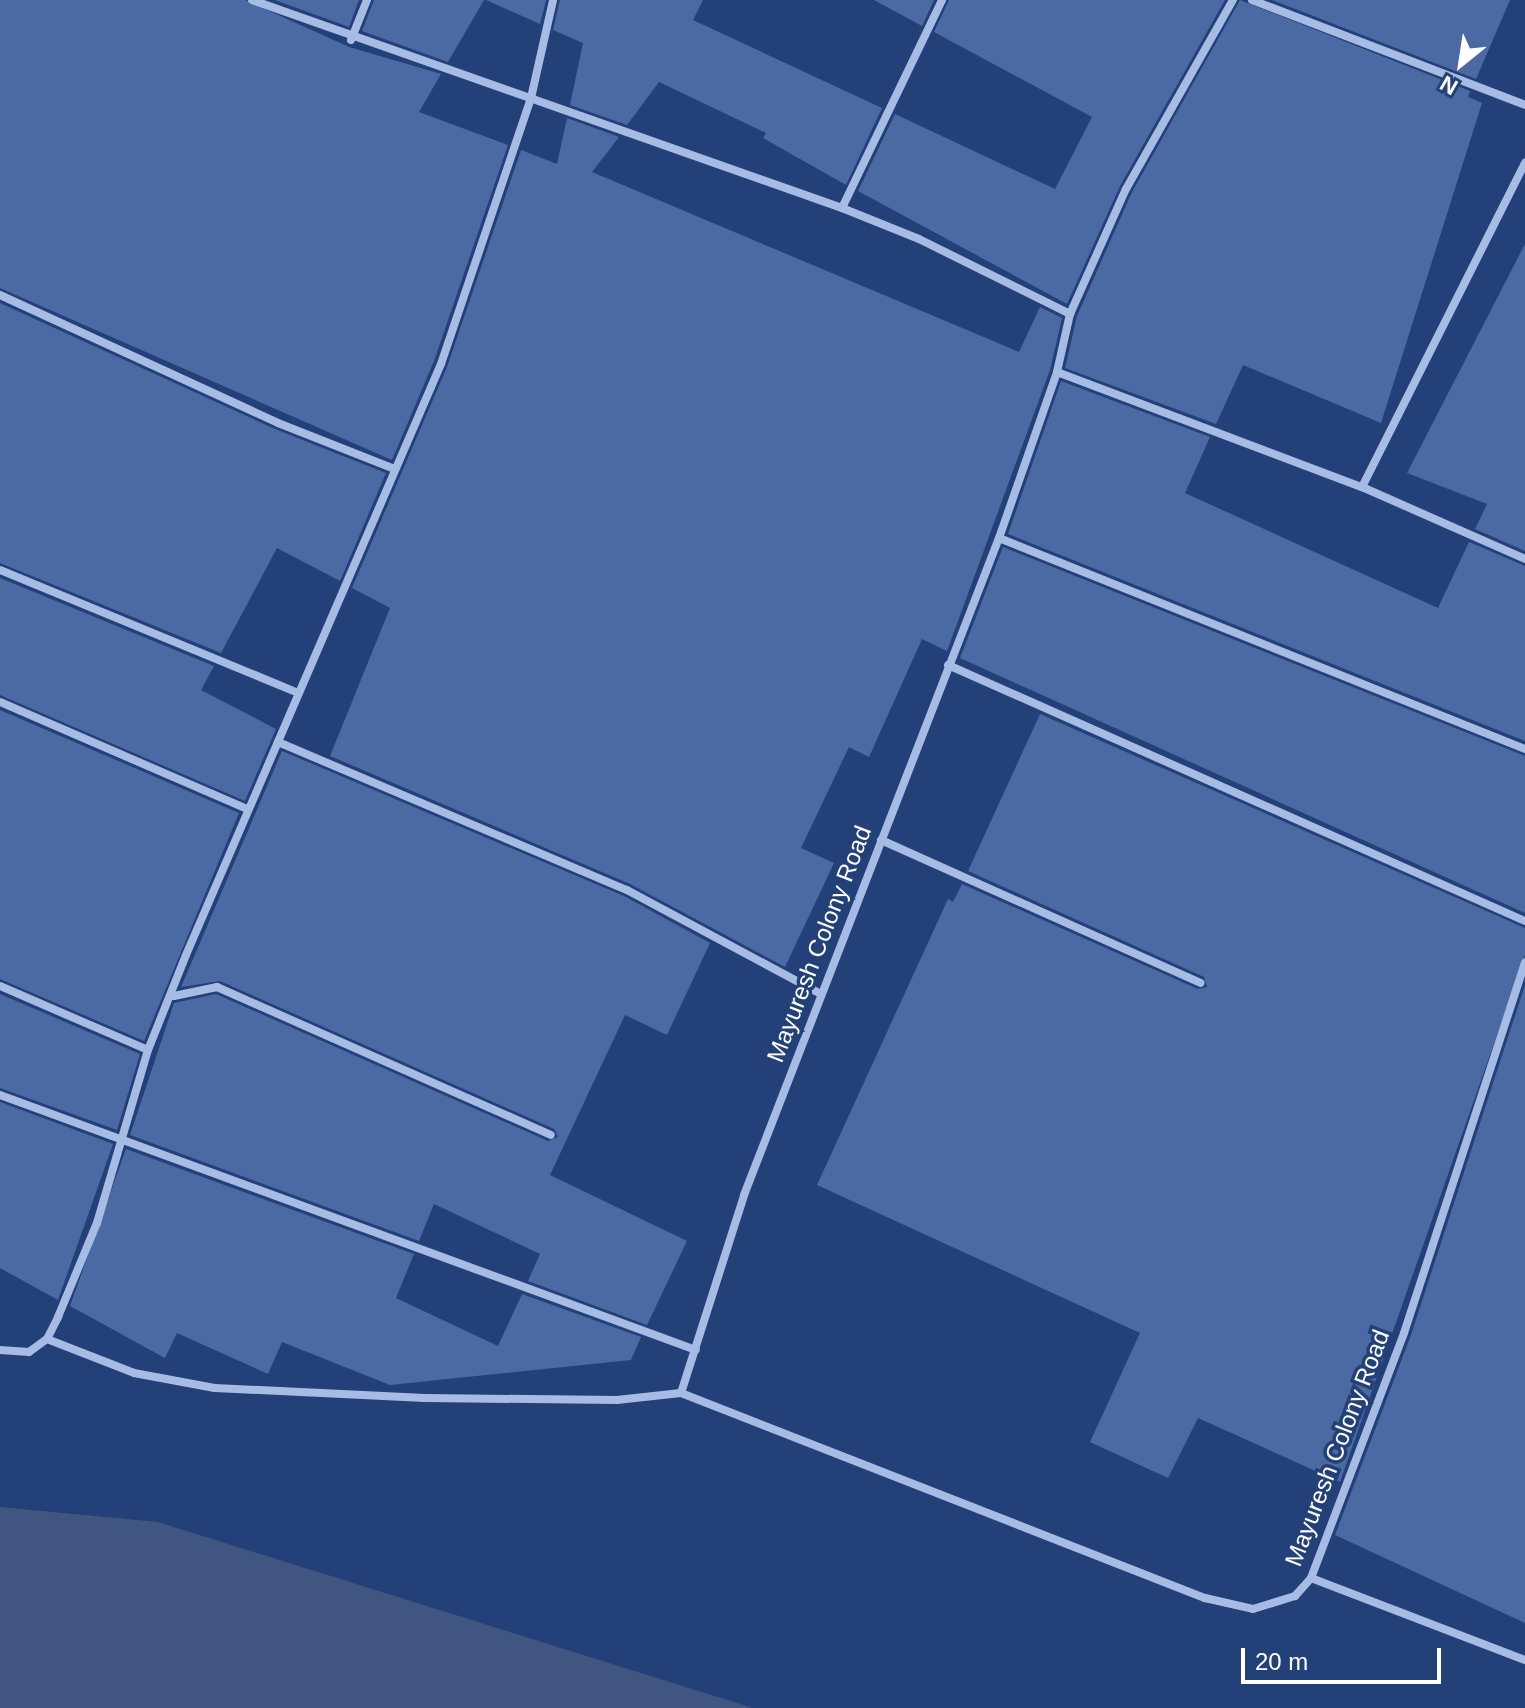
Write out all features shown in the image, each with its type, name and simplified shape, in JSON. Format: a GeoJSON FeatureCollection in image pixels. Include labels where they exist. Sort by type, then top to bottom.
{"type":"FeatureCollection","features":[{"type":"Feature","properties":{"kind":"street"},"geometry":{"type":"LineString","coordinates":[[252,0],[351,40],[531,98],[842,208],[1070,314]]}},
{"type":"Feature","properties":{"kind":"street"},"geometry":{"type":"LineString","coordinates":[[351,40],[367,0]]}},
{"type":"Feature","properties":{"kind":"street"},"geometry":{"type":"LineString","coordinates":[[0,1350],[29,1352],[47,1339],[97,1223],[148,1050],[174,996],[247,809],[441,364],[531,98],[553,0]]}},
{"type":"Feature","properties":{"kind":"street"},"geometry":{"type":"LineString","coordinates":[[842,208],[942,0]]}},
{"type":"Feature","properties":{"kind":"street","name":"Mayuresh Colony Road"},"geometry":{"type":"LineString","coordinates":[[1233,0],[1126,189],[1070,314],[1057,372],[999,538],[744,1195],[681,1393],[1205,1598],[1253,1609],[1295,1596],[1311,1578],[1404,1333],[1525,962]]}},
{"type":"Feature","properties":{"kind":"street"},"geometry":{"type":"LineString","coordinates":[[1252,0],[1525,105]]}},
{"type":"Feature","properties":{"kind":"street"},"geometry":{"type":"LineString","coordinates":[[1362,487],[1525,163]]}},
{"type":"Feature","properties":{"kind":"street"},"geometry":{"type":"LineString","coordinates":[[0,295],[278,423],[395,469]]}},
{"type":"Feature","properties":{"kind":"street"},"geometry":{"type":"LineString","coordinates":[[1057,372],[1362,487],[1525,559]]}},
{"type":"Feature","properties":{"kind":"street"},"geometry":{"type":"LineString","coordinates":[[999,538],[1525,749]]}},
{"type":"Feature","properties":{"kind":"street"},"geometry":{"type":"LineString","coordinates":[[0,570],[299,693]]}},
{"type":"Feature","properties":{"kind":"street"},"geometry":{"type":"LineString","coordinates":[[948,665],[1525,921]]}},
{"type":"Feature","properties":{"kind":"street"},"geometry":{"type":"LineString","coordinates":[[0,702],[247,809]]}},
{"type":"Feature","properties":{"kind":"street"},"geometry":{"type":"LineString","coordinates":[[278,742],[627,890],[821,994]]}},
{"type":"Feature","properties":{"kind":"street"},"geometry":{"type":"LineString","coordinates":[[881,840],[1201,983]]}},
{"type":"Feature","properties":{"kind":"street"},"geometry":{"type":"LineString","coordinates":[[0,986],[148,1050]]}},
{"type":"Feature","properties":{"kind":"street"},"geometry":{"type":"LineString","coordinates":[[174,996],[217,987],[551,1135]]}},
{"type":"Feature","properties":{"kind":"street"},"geometry":{"type":"LineString","coordinates":[[0,1095],[696,1350]]}},
{"type":"Feature","properties":{"kind":"street"},"geometry":{"type":"LineString","coordinates":[[47,1339],[134,1373],[215,1388],[439,1398],[617,1400],[681,1393]]}},
{"type":"Feature","properties":{"kind":"street"},"geometry":{"type":"LineString","coordinates":[[1311,1578],[1525,1660]]}},
{"type":"Feature","properties":{"kind":"water"},"geometry":{"type":"Polygon","coordinates":[[[0,1507],[158,1522],[753,1708],[0,1708],[0,1507]]]}},
{"type":"Feature","properties":{"kind":"building"},"geometry":{"type":"Polygon","coordinates":[[[0,0],[245,0],[349,47],[441,74],[419,112],[508,145],[434,361],[392,460],[0,288],[0,0]]]}},
{"type":"Feature","properties":{"kind":"building"},"geometry":{"type":"Polygon","coordinates":[[[275,0],[359,0],[349,27],[275,0]]]}},
{"type":"Feature","properties":{"kind":"building"},"geometry":{"type":"Polygon","coordinates":[[[374,0],[484,0],[448,62],[362,31],[374,0]]]}},
{"type":"Feature","properties":{"kind":"building"},"geometry":{"type":"Polygon","coordinates":[[[486,0],[546,0],[540,24],[486,0]]]}},
{"type":"Feature","properties":{"kind":"building"},"geometry":{"type":"Polygon","coordinates":[[[560,0],[703,0],[693,20],[882,108],[846,185],[763,138],[766,133],[659,82],[627,125],[570,105],[583,43],[553,30],[560,0]]]}},
{"type":"Feature","properties":{"kind":"building"},"geometry":{"type":"Polygon","coordinates":[[[874,0],[934,0],[922,26],[874,0]]]}},
{"type":"Feature","properties":{"kind":"building"},"geometry":{"type":"Polygon","coordinates":[[[949,0],[1225,0],[1120,186],[1067,304],[858,191],[895,114],[1055,189],[1092,117],[934,32],[949,0]]]}},
{"type":"Feature","properties":{"kind":"building"},"geometry":{"type":"Polygon","coordinates":[[[1240,0],[1470,91],[1468,97],[1482,103],[1381,423],[1243,365],[1216,424],[1065,368],[1077,316],[1132,192],[1240,0]]]}},
{"type":"Feature","properties":{"kind":"building"},"geometry":{"type":"Polygon","coordinates":[[[1272,0],[1510,0],[1476,79],[1272,0]]]}},
{"type":"Feature","properties":{"kind":"building"},"geometry":{"type":"Polygon","coordinates":[[[567,118],[619,137],[592,172],[1019,352],[1040,307],[1062,318],[1050,370],[947,651],[922,639],[869,757],[849,747],[801,848],[834,863],[785,967],[630,884],[330,756],[390,608],[352,588],[447,367],[521,150],[557,164],[567,118]]]}},
{"type":"Feature","properties":{"kind":"building"},"geometry":{"type":"Polygon","coordinates":[[[1525,244],[1525,551],[1475,529],[1487,504],[1407,473],[1525,244]]]}},
{"type":"Feature","properties":{"kind":"building"},"geometry":{"type":"Polygon","coordinates":[[[0,303],[275,429],[386,473],[340,581],[277,548],[221,653],[0,563],[0,303]]]}},
{"type":"Feature","properties":{"kind":"building"},"geometry":{"type":"Polygon","coordinates":[[[1061,381],[1210,437],[1185,493],[1438,608],[1469,542],[1525,566],[1525,741],[1008,534],[1061,381]]]}},
{"type":"Feature","properties":{"kind":"building"},"geometry":{"type":"Polygon","coordinates":[[[1003,547],[1525,756],[1525,913],[960,658],[1003,547]]]}},
{"type":"Feature","properties":{"kind":"building"},"geometry":{"type":"Polygon","coordinates":[[[0,578],[214,666],[201,690],[276,729],[245,801],[0,695],[0,578]]]}},
{"type":"Feature","properties":{"kind":"building"},"geometry":{"type":"Polygon","coordinates":[[[0,710],[239,813],[144,1041],[0,979],[0,710]]]}},
{"type":"Feature","properties":{"kind":"building"},"geometry":{"type":"Polygon","coordinates":[[[1040,714],[1525,928],[1525,955],[1340,1482],[1198,1418],[1168,1478],[1090,1442],[1140,1333],[817,1185],[948,899],[953,902],[962,884],[1198,989],[1207,987],[1204,977],[968,871],[1040,714]]]}},
{"type":"Feature","properties":{"kind":"building"},"geometry":{"type":"Polygon","coordinates":[[[282,751],[624,896],[710,943],[667,1035],[625,1015],[550,1175],[687,1241],[647,1325],[528,1281],[540,1254],[434,1204],[419,1241],[130,1135],[174,1003],[216,994],[548,1141],[558,1137],[554,1129],[220,981],[181,987],[282,751]]]}},
{"type":"Feature","properties":{"kind":"building"},"geometry":{"type":"Polygon","coordinates":[[[1525,985],[1525,1623],[1335,1535],[1411,1335],[1525,985]]]}},
{"type":"Feature","properties":{"kind":"building"},"geometry":{"type":"Polygon","coordinates":[[[0,994],[140,1054],[117,1130],[0,1088],[0,994]]]}},
{"type":"Feature","properties":{"kind":"building"},"geometry":{"type":"Polygon","coordinates":[[[0,1102],[113,1144],[58,1300],[0,1268],[0,1102]]]}},
{"type":"Feature","properties":{"kind":"building"},"geometry":{"type":"Polygon","coordinates":[[[126,1149],[414,1254],[396,1298],[498,1346],[522,1294],[641,1337],[631,1360],[390,1385],[282,1342],[268,1374],[177,1333],[165,1358],[70,1306],[126,1149]]]}}]}
